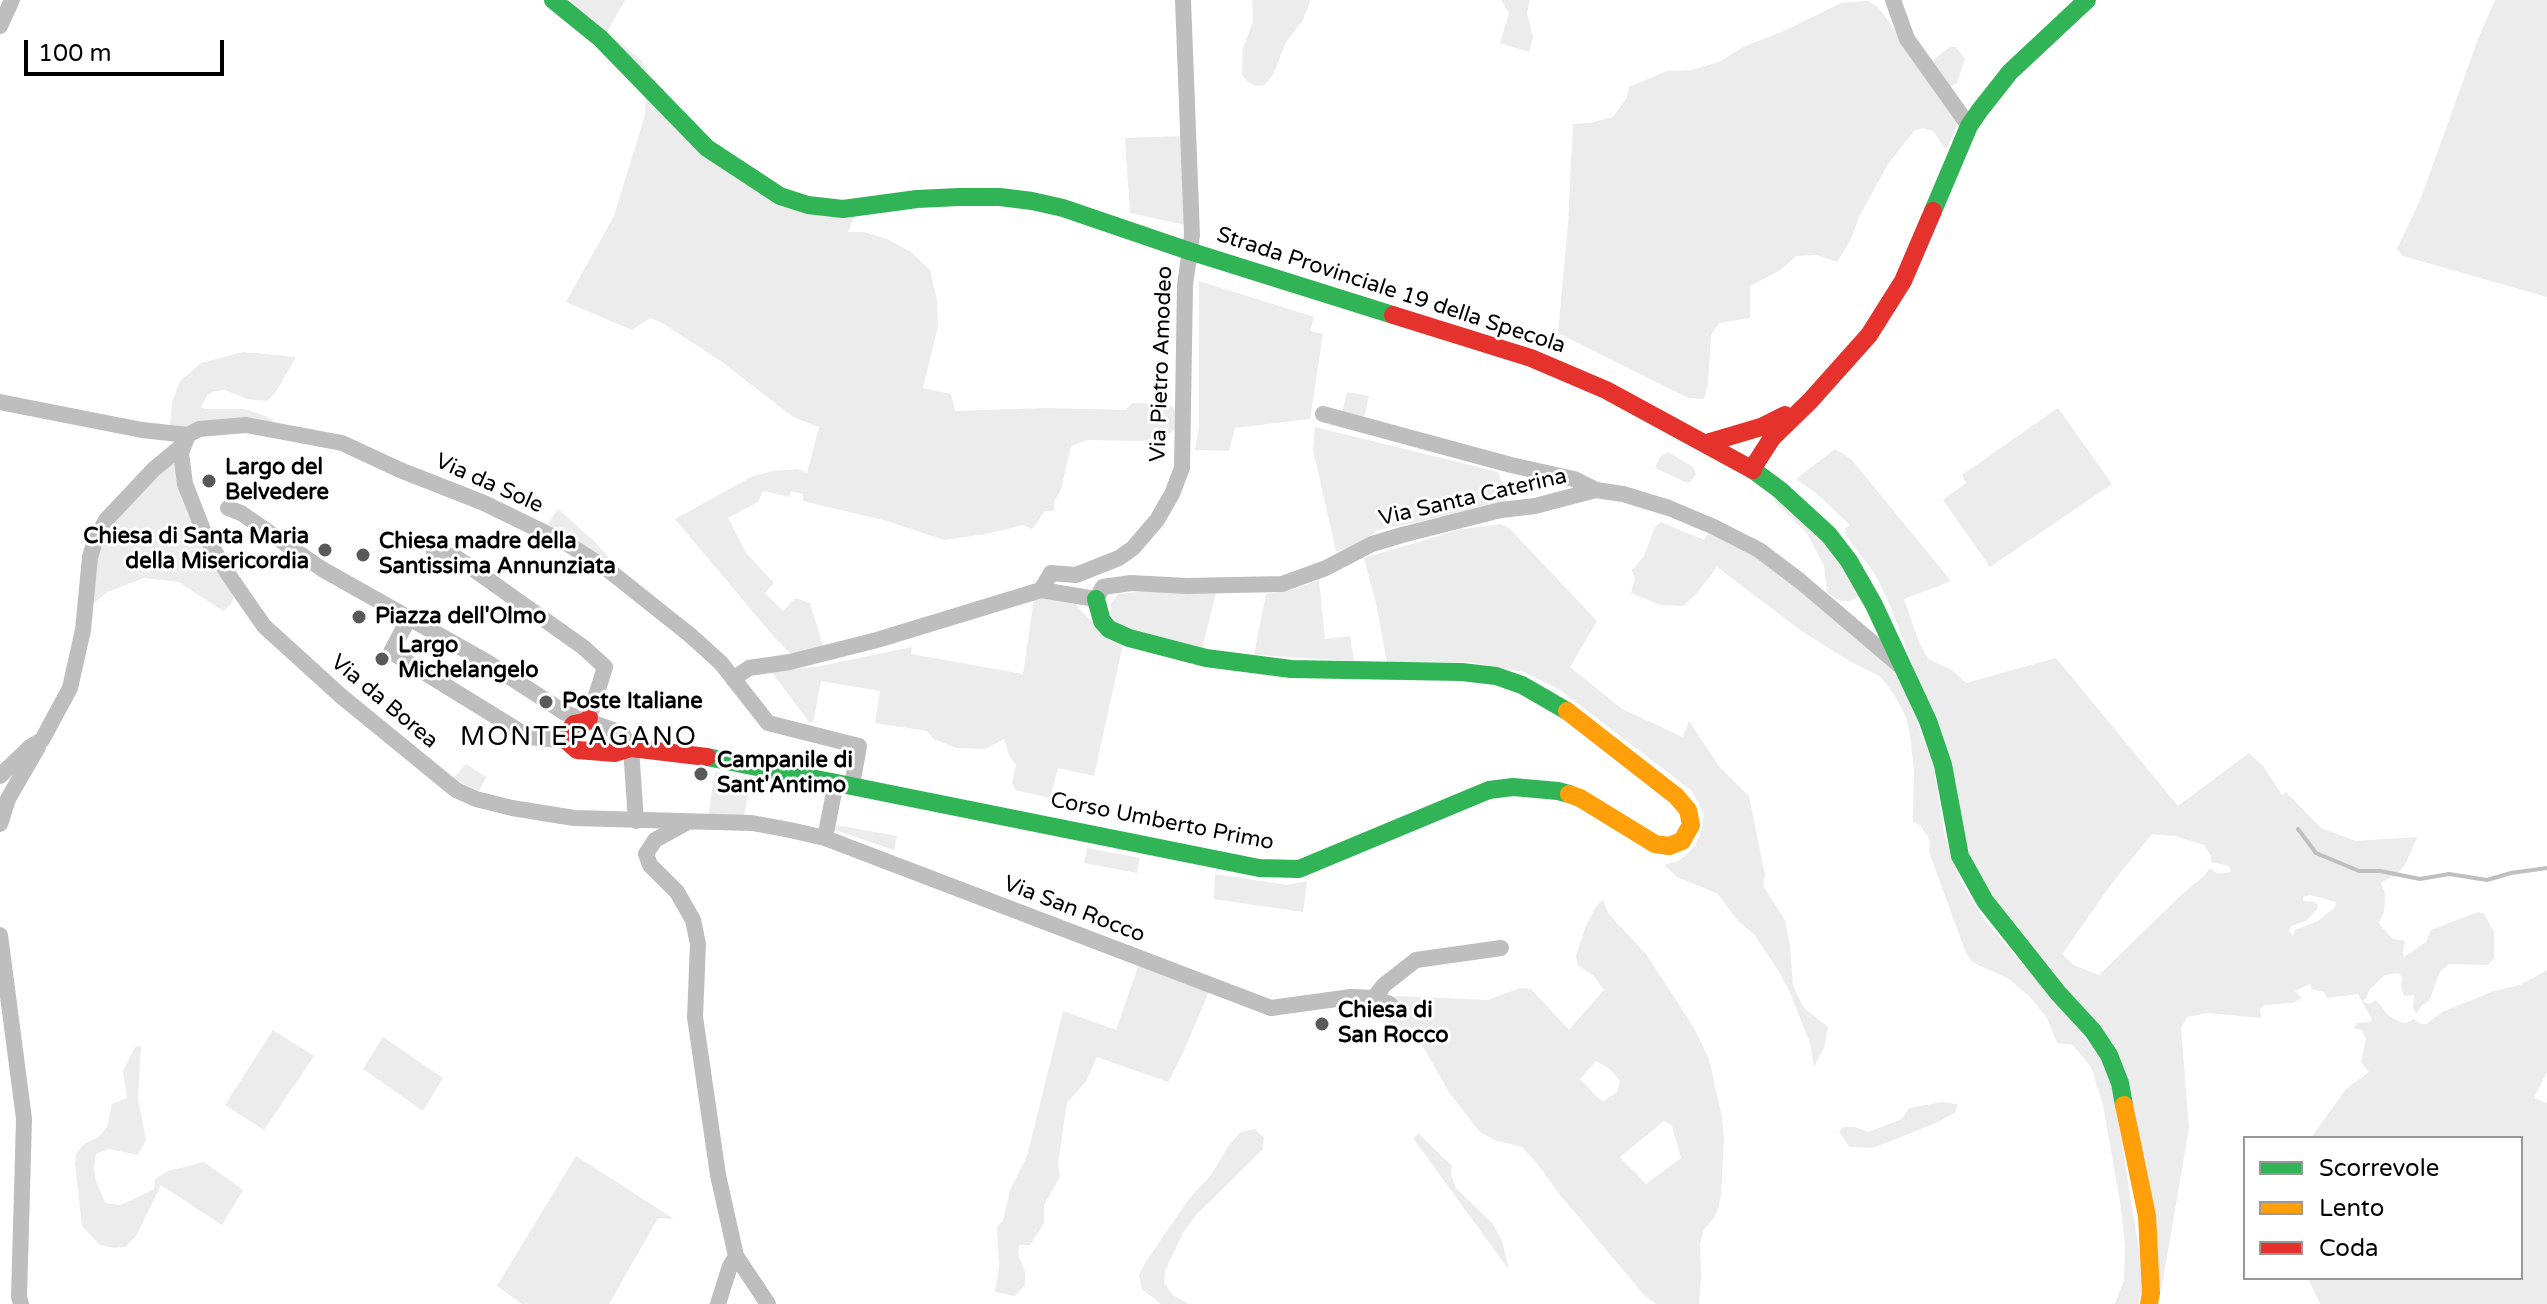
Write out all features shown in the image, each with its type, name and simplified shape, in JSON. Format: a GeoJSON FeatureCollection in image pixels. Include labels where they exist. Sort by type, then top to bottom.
{"type":"FeatureCollection","features":[{"type":"Feature","properties":{"kind":"street"},"geometry":{"type":"LineString","coordinates":[[0,26],[12,0]]}},
{"type":"Feature","properties":{"kind":"street","name":"Strada Provinciale 19 della Specola"},"geometry":{"type":"LineString","coordinates":[[553,0],[600,38],[707,148],[780,196],[808,205],[843,209],[959,197],[1032,201],[1115,225],[1531,358],[1606,390],[1707,443],[1752,469],[1797,504],[1829,535],[1849,561],[1878,612],[1928,721],[1943,765],[1960,856],[1985,901],[2058,993],[2101,1040],[2116,1070],[2147,1216],[2149,1304]]}},
{"type":"Feature","properties":{"kind":"street"},"geometry":{"type":"LineString","coordinates":[[1183,0],[1192,235],[1189,251]]}},
{"type":"Feature","properties":{"kind":"street"},"geometry":{"type":"LineString","coordinates":[[1893,0],[1907,39],[1969,126]]}},
{"type":"Feature","properties":{"kind":"street"},"geometry":{"type":"LineString","coordinates":[[1752,469],[1772,438],[1869,335],[1903,281],[1969,126],[2010,72],[2087,0]]}},
{"type":"Feature","properties":{"kind":"street","name":"Via Pietro Amodeo"},"geometry":{"type":"LineString","coordinates":[[1041,590],[1051,573],[1076,575],[1111,562],[1133,548],[1157,520],[1172,494],[1182,468],[1185,285],[1189,251]]}},
{"type":"Feature","properties":{"kind":"street"},"geometry":{"type":"LineString","coordinates":[[1707,443],[1761,427],[1810,401]]}},
{"type":"Feature","properties":{"kind":"street"},"geometry":{"type":"LineString","coordinates":[[0,402],[186,440]]}},
{"type":"Feature","properties":{"kind":"street"},"geometry":{"type":"LineString","coordinates":[[1323,414],[1574,479],[1596,490]]}},
{"type":"Feature","properties":{"kind":"street","name":"Via da Sole"},"geometry":{"type":"LineString","coordinates":[[186,440],[199,429],[246,425],[342,443],[484,503],[566,543],[607,569],[690,635],[721,663],[768,723],[859,746],[844,784]]}},
{"type":"Feature","properties":{"kind":"street"},"geometry":{"type":"LineString","coordinates":[[0,824],[8,799],[70,688],[83,630],[90,557],[95,541],[106,520],[126,497],[186,440]]}},
{"type":"Feature","properties":{"kind":"street","name":"Via da Borea"},"geometry":{"type":"LineString","coordinates":[[186,440],[181,453],[185,484],[205,535],[264,626],[341,696],[456,790],[476,799],[512,808],[574,818],[744,822]]}},
{"type":"Feature","properties":{"kind":"street","name":"Via Santa Caterina"},"geometry":{"type":"LineString","coordinates":[[1096,599],[1103,587],[1131,583],[1187,586],[1282,584],[1326,568],[1372,544],[1402,535],[1596,490],[1646,500],[1714,527],[1759,550],[1903,668]]}},
{"type":"Feature","properties":{"kind":"street"},"geometry":{"type":"LineString","coordinates":[[228,508],[241,513],[322,569],[487,662],[565,713],[622,733],[631,748],[636,821]]}},
{"type":"Feature","properties":{"kind":"street"},"geometry":{"type":"LineString","coordinates":[[434,552],[455,557],[583,647],[605,667],[588,720]]}},
{"type":"Feature","properties":{"kind":"street"},"geometry":{"type":"LineString","coordinates":[[733,679],[749,668],[790,662],[862,644],[1041,590],[1096,599]]}},
{"type":"Feature","properties":{"kind":"street","name":"Corso Umberto Primo"},"geometry":{"type":"LineString","coordinates":[[567,741],[577,750],[590,752],[615,753],[631,748],[712,758],[1259,868],[1299,869],[1489,790],[1513,787],[1558,791],[1580,798],[1655,844],[1669,846],[1682,841],[1687,835],[1691,817],[1676,796],[1561,706],[1522,685],[1496,676],[1462,672],[1291,669],[1206,658],[1129,638],[1109,629],[1102,621],[1096,599]]}},
{"type":"Feature","properties":{"kind":"street","name":"Via Santa Caterina"},"geometry":{"type":"LineString","coordinates":[[1834,611],[1863,627],[1876,625],[1878,612]]}},
{"type":"Feature","properties":{"kind":"street"},"geometry":{"type":"LineString","coordinates":[[409,618],[391,652],[529,737],[567,741],[574,724],[588,720]]}},
{"type":"Feature","properties":{"kind":"street"},"geometry":{"type":"LineString","coordinates":[[0,776],[30,747],[42,740]]}},
{"type":"Feature","properties":{"kind":"street"},"geometry":{"type":"LineString","coordinates":[[825,838],[844,784]]}},
{"type":"Feature","properties":{"kind":"street","name":"Via San Rocco"},"geometry":{"type":"LineString","coordinates":[[744,822],[825,838],[1271,1008],[1303,1002],[1374,998],[1390,1004]]}},
{"type":"Feature","properties":{"kind":"street"},"geometry":{"type":"LineString","coordinates":[[688,823],[655,840],[646,854],[650,865],[677,892],[693,920],[698,944],[695,1017],[718,1175],[736,1256],[768,1304]]}},
{"type":"Feature","properties":{"kind":"street"},"geometry":{"type":"LineString","coordinates":[[0,935],[24,1119],[21,1304]]}},
{"type":"Feature","properties":{"kind":"street"},"geometry":{"type":"LineString","coordinates":[[1374,998],[1384,985],[1416,960],[1501,948]]}},
{"type":"Feature","properties":{"kind":"street"},"geometry":{"type":"LineString","coordinates":[[718,1304],[736,1256]]}},
{"type":"Feature","properties":{"kind":"shaded area"},"geometry":{"type":"Polygon","coordinates":[[[555,0],[625,0],[607,32],[641,60],[651,76],[555,0]]]}},
{"type":"Feature","properties":{"kind":"shaded area"},"geometry":{"type":"Polygon","coordinates":[[[1252,0],[1310,0],[1303,20],[1286,42],[1273,75],[1264,85],[1255,86],[1242,75],[1243,49],[1253,21],[1252,0]]]}},
{"type":"Feature","properties":{"kind":"shaded area"},"geometry":{"type":"Polygon","coordinates":[[[1501,0],[1530,0],[1527,13],[1533,37],[1529,52],[1500,43],[1509,13],[1501,0]]]}},
{"type":"Feature","properties":{"kind":"shaded area"},"geometry":{"type":"Polygon","coordinates":[[[2495,0],[2547,0],[2547,297],[2403,256],[2397,249],[2421,198],[2495,0]]]}},
{"type":"Feature","properties":{"kind":"shaded area"},"geometry":{"type":"Polygon","coordinates":[[[1868,1],[1879,8],[1959,121],[1946,150],[1933,131],[1923,128],[1914,131],[1888,164],[1837,262],[1817,255],[1796,256],[1779,271],[1750,286],[1750,318],[1719,323],[1711,335],[1704,399],[1689,398],[1558,333],[1573,124],[1613,117],[1626,99],[1629,87],[1667,71],[1692,70],[1719,62],[1743,47],[1841,3],[1868,1]]]}},
{"type":"Feature","properties":{"kind":"shaded area"},"geometry":{"type":"Polygon","coordinates":[[[1950,47],[1956,47],[1965,59],[1957,83],[1945,89],[1928,68],[1950,47]]]}},
{"type":"Feature","properties":{"kind":"shaded area"},"geometry":{"type":"Polygon","coordinates":[[[646,98],[713,158],[854,217],[848,232],[864,232],[887,239],[911,252],[930,270],[937,301],[938,326],[923,388],[951,394],[955,411],[1047,408],[1126,410],[1132,403],[1167,404],[1173,407],[1177,417],[1176,427],[1171,433],[1144,441],[1087,440],[1071,446],[1061,490],[1054,501],[1054,511],[1045,511],[1032,529],[1023,525],[944,540],[887,521],[803,501],[803,494],[791,491],[789,497],[763,491],[758,502],[728,518],[746,553],[774,583],[765,593],[783,611],[795,598],[810,603],[824,649],[793,656],[675,519],[753,476],[798,469],[807,473],[819,427],[793,417],[722,362],[664,324],[650,318],[632,330],[566,302],[614,216],[645,115],[646,98]]]}},
{"type":"Feature","properties":{"kind":"shaded area"},"geometry":{"type":"Polygon","coordinates":[[[1183,136],[1185,225],[1130,213],[1125,138],[1183,136]]]}},
{"type":"Feature","properties":{"kind":"shaded area"},"geometry":{"type":"Polygon","coordinates":[[[1199,281],[1314,317],[1310,331],[1323,334],[1310,419],[1235,428],[1229,451],[1195,450],[1199,427],[1199,281]]]}},
{"type":"Feature","properties":{"kind":"shaded area"},"geometry":{"type":"Polygon","coordinates":[[[243,352],[296,357],[267,401],[247,399],[225,390],[214,391],[207,395],[201,407],[244,409],[266,416],[277,424],[170,428],[172,403],[180,381],[201,363],[243,352]]]}},
{"type":"Feature","properties":{"kind":"shaded area"},"geometry":{"type":"Polygon","coordinates":[[[1347,392],[1369,396],[1364,418],[1342,413],[1347,392]]]}},
{"type":"Feature","properties":{"kind":"shaded area"},"geometry":{"type":"Polygon","coordinates":[[[2058,408],[2112,484],[1990,567],[1943,500],[1966,483],[1962,475],[2058,408]]]}},
{"type":"Feature","properties":{"kind":"shaded area"},"geometry":{"type":"Polygon","coordinates":[[[1315,427],[1498,472],[1508,503],[1378,530],[1351,550],[1336,551],[1313,450],[1315,427]]]}},
{"type":"Feature","properties":{"kind":"shaded area"},"geometry":{"type":"Polygon","coordinates":[[[1835,449],[1851,459],[1951,581],[1904,599],[1928,659],[1952,670],[1966,683],[2056,658],[2178,806],[2249,753],[2263,766],[2282,795],[2286,792],[2321,828],[2356,841],[2417,837],[2405,865],[2381,883],[2385,893],[2384,912],[2379,922],[2381,926],[2393,939],[2405,941],[2404,957],[2426,942],[2431,930],[2478,912],[2484,914],[2494,932],[2494,958],[2488,965],[2449,964],[2440,972],[2429,1001],[2417,1013],[2413,1007],[2414,995],[2404,996],[2402,977],[2398,973],[2385,975],[2370,989],[2364,1002],[2369,1004],[2376,1000],[2389,1016],[2400,1022],[2414,1019],[2427,1024],[2442,1012],[2494,991],[2520,985],[2547,970],[2547,1072],[2534,1098],[2547,1103],[2547,1304],[2320,1304],[2309,1280],[2523,1280],[2523,1136],[2312,1136],[2346,1089],[2369,1072],[2361,1062],[2366,1039],[2362,1030],[2354,1028],[2357,1023],[2372,1019],[2358,994],[2327,998],[2324,992],[2312,989],[2310,984],[2295,991],[2302,998],[2292,1003],[2264,1005],[2260,1009],[2261,1018],[2208,1013],[2187,1017],[2181,1028],[2189,1128],[2161,1292],[2127,1083],[2011,925],[1972,862],[1925,697],[1889,603],[1875,574],[1845,534],[1850,525],[1796,479],[1835,449]],[[2152,834],[2112,883],[2062,954],[2074,965],[2099,975],[2210,868],[2218,874],[2231,872],[2229,866],[2211,862],[2204,845],[2175,836],[2152,834]],[[2310,895],[2303,897],[2303,901],[2315,902],[2317,909],[2306,921],[2291,926],[2289,931],[2293,936],[2295,930],[2318,921],[2335,907],[2336,902],[2310,895]]]}},
{"type":"Feature","properties":{"kind":"shaded area"},"geometry":{"type":"Polygon","coordinates":[[[1668,452],[1693,467],[1696,474],[1690,482],[1655,468],[1660,457],[1668,452]]]}},
{"type":"Feature","properties":{"kind":"shaded area"},"geometry":{"type":"Polygon","coordinates":[[[174,458],[187,515],[234,597],[231,604],[223,611],[179,582],[144,578],[107,592],[92,605],[93,572],[101,543],[119,511],[174,458]]]}},
{"type":"Feature","properties":{"kind":"shaded area"},"geometry":{"type":"Polygon","coordinates":[[[1778,496],[1837,553],[1860,596],[1850,601],[1840,601],[1827,592],[1824,566],[1807,533],[1774,501],[1778,496]]]}},
{"type":"Feature","properties":{"kind":"shaded area"},"geometry":{"type":"Polygon","coordinates":[[[558,509],[596,543],[617,567],[548,524],[558,509]]]}},
{"type":"Feature","properties":{"kind":"shaded area"},"geometry":{"type":"Polygon","coordinates":[[[1661,522],[1704,540],[1707,535],[1712,535],[1732,541],[1776,569],[1899,674],[1934,767],[1944,833],[1964,887],[1986,922],[2103,1061],[2114,1095],[2141,1263],[2143,1286],[2138,1304],[2115,1304],[2124,1280],[2125,1246],[2103,1105],[2091,1067],[2073,1045],[2057,1043],[2047,1018],[2030,997],[2009,979],[1972,962],[1966,953],[1929,852],[1930,840],[1920,825],[1913,822],[1914,770],[1910,735],[1897,699],[1881,677],[1803,632],[1717,567],[1683,606],[1660,605],[1631,593],[1635,579],[1632,570],[1644,556],[1655,527],[1661,522]]]}},
{"type":"Feature","properties":{"kind":"shaded area"},"geometry":{"type":"Polygon","coordinates":[[[1501,524],[1510,529],[1597,621],[1570,667],[1622,709],[1683,737],[1689,721],[1718,765],[1749,796],[1765,875],[1763,886],[1785,920],[1793,986],[1804,1008],[1828,1027],[1824,1048],[1814,1067],[1810,1043],[1789,990],[1754,934],[1737,920],[1718,894],[1677,877],[1664,865],[1685,856],[1695,846],[1702,829],[1704,814],[1692,791],[1559,689],[1523,672],[1468,662],[1387,662],[1364,558],[1462,529],[1501,524]]]}},
{"type":"Feature","properties":{"kind":"shaded area"},"geometry":{"type":"Polygon","coordinates":[[[1319,580],[1325,639],[1350,636],[1354,661],[1254,655],[1266,594],[1292,590],[1319,580]]]}},
{"type":"Feature","properties":{"kind":"shaded area"},"geometry":{"type":"Polygon","coordinates":[[[1148,591],[1216,593],[1202,649],[1127,631],[1111,616],[1111,603],[1118,594],[1148,591]]]}},
{"type":"Feature","properties":{"kind":"shaded area"},"geometry":{"type":"Polygon","coordinates":[[[1052,597],[1075,604],[1093,623],[1124,640],[1094,776],[1058,768],[1050,798],[1015,790],[1012,782],[1016,765],[1004,739],[985,749],[957,748],[934,739],[927,731],[875,723],[880,691],[821,681],[813,723],[809,722],[772,672],[821,666],[912,647],[911,654],[1023,674],[1034,598],[1052,597]]]}},
{"type":"Feature","properties":{"kind":"shaded area"},"geometry":{"type":"Polygon","coordinates":[[[466,764],[486,777],[479,791],[453,779],[466,764]]]}},
{"type":"Feature","properties":{"kind":"shaded area"},"geometry":{"type":"Polygon","coordinates":[[[715,772],[752,779],[743,819],[708,818],[715,772]]]}},
{"type":"Feature","properties":{"kind":"shaded area"},"geometry":{"type":"Polygon","coordinates":[[[836,825],[897,836],[894,850],[835,830],[836,825]]]}},
{"type":"Feature","properties":{"kind":"shaded area"},"geometry":{"type":"Polygon","coordinates":[[[1087,848],[1140,858],[1137,873],[1084,863],[1087,848]]]}},
{"type":"Feature","properties":{"kind":"shaded area"},"geometry":{"type":"Polygon","coordinates":[[[1215,874],[1287,885],[1307,881],[1303,912],[1214,899],[1215,874]]]}},
{"type":"Feature","properties":{"kind":"shaded area"},"geometry":{"type":"Polygon","coordinates":[[[1603,899],[1607,911],[1646,954],[1694,1028],[1709,1059],[1724,1138],[1718,1209],[1704,1229],[1700,1244],[1699,1304],[1656,1304],[1645,1296],[1522,1147],[1494,1140],[1479,1131],[1449,1092],[1422,1045],[1407,1030],[1394,1023],[1386,1023],[1396,996],[1488,1000],[1520,988],[1531,989],[1569,1030],[1604,990],[1594,976],[1578,965],[1576,956],[1595,908],[1603,899]],[[1596,1061],[1580,1079],[1604,1101],[1617,1092],[1620,1081],[1611,1070],[1596,1061]],[[1664,1121],[1620,1157],[1646,1184],[1681,1158],[1672,1126],[1664,1121]]]}},
{"type":"Feature","properties":{"kind":"shaded area"},"geometry":{"type":"Polygon","coordinates":[[[1140,961],[1210,989],[1183,1053],[1168,1082],[1097,1057],[1086,1081],[1067,1103],[1058,1163],[1060,1177],[1044,1205],[1044,1223],[1030,1245],[1019,1245],[1025,1285],[1015,1296],[995,1292],[999,1266],[997,1227],[1003,1221],[1010,1190],[1027,1156],[1063,1011],[1116,1030],[1140,961]]]}},
{"type":"Feature","properties":{"kind":"shaded area"},"geometry":{"type":"Polygon","coordinates":[[[273,1030],[314,1056],[264,1130],[225,1105],[273,1030]]]}},
{"type":"Feature","properties":{"kind":"shaded area"},"geometry":{"type":"Polygon","coordinates":[[[383,1037],[443,1078],[423,1111],[363,1069],[383,1037]]]}},
{"type":"Feature","properties":{"kind":"shaded area"},"geometry":{"type":"Polygon","coordinates":[[[141,1046],[138,1099],[146,1140],[138,1155],[108,1149],[96,1154],[96,1181],[105,1203],[120,1205],[154,1189],[155,1179],[168,1171],[204,1162],[243,1190],[222,1225],[161,1185],[136,1236],[125,1247],[114,1248],[100,1245],[82,1226],[76,1154],[107,1127],[112,1104],[127,1098],[123,1071],[135,1047],[141,1046]]]}},
{"type":"Feature","properties":{"kind":"shaded area"},"geometry":{"type":"Polygon","coordinates":[[[1942,1102],[1957,1104],[1956,1112],[1873,1148],[1849,1147],[1839,1131],[1843,1127],[1855,1127],[1868,1132],[1902,1119],[1909,1108],[1942,1102]]]}},
{"type":"Feature","properties":{"kind":"shaded area"},"geometry":{"type":"Polygon","coordinates":[[[1255,1129],[1264,1138],[1262,1150],[1196,1215],[1183,1233],[1165,1271],[1164,1283],[1173,1295],[1188,1304],[1161,1304],[1142,1289],[1139,1275],[1145,1263],[1189,1199],[1211,1175],[1229,1145],[1241,1132],[1255,1129]]]}},
{"type":"Feature","properties":{"kind":"shaded area"},"geometry":{"type":"Polygon","coordinates":[[[1419,1134],[1452,1166],[1451,1175],[1456,1188],[1492,1223],[1502,1241],[1509,1270],[1413,1138],[1419,1134]]]}},
{"type":"Feature","properties":{"kind":"shaded area"},"geometry":{"type":"Polygon","coordinates":[[[576,1156],[674,1219],[658,1218],[609,1304],[522,1304],[497,1286],[576,1156]]]}},
{"type":"Feature","properties":{"kind":"waterway"},"geometry":{"type":"LineString","coordinates":[[2298,829],[2316,853],[2359,871],[2380,871],[2420,879],[2449,874],[2487,880],[2547,868]]}},
{"type":"Feature","properties":{"kind":"traffic: fast"},"geometry":{"type":"LineString","coordinates":[[553,0],[600,38],[707,148],[780,196],[808,205],[843,209],[959,197],[1032,201],[1063,208],[1393,315]]}},
{"type":"Feature","properties":{"kind":"traffic: fast"},"geometry":{"type":"LineString","coordinates":[[1933,211],[1969,126],[1980,110],[2010,72],[2087,0]]}},
{"type":"Feature","properties":{"kind":"traffic: fast"},"geometry":{"type":"LineString","coordinates":[[1753,470],[1829,535],[1849,561],[1874,605],[1928,721],[1943,765],[1960,856],[1985,901],[2058,993],[2093,1031],[2109,1055],[2120,1083],[2124,1105]]}},
{"type":"Feature","properties":{"kind":"traffic: fast"},"geometry":{"type":"LineString","coordinates":[[1096,599],[1102,621],[1109,629],[1129,638],[1206,658],[1291,669],[1462,672],[1496,676],[1522,685],[1567,711]]}},
{"type":"Feature","properties":{"kind":"traffic: fast"},"geometry":{"type":"LineString","coordinates":[[707,757],[1259,868],[1299,869],[1489,790],[1513,787],[1569,794]]}},
{"type":"Feature","properties":{"kind":"traffic: slow"},"geometry":{"type":"LineString","coordinates":[[1567,711],[1676,796],[1688,810],[1691,825],[1682,841],[1669,846],[1655,844],[1569,794]]}},
{"type":"Feature","properties":{"kind":"traffic: slow"},"geometry":{"type":"LineString","coordinates":[[2124,1105],[2147,1216],[2149,1304]]}},
{"type":"Feature","properties":{"kind":"traffic: jam"},"geometry":{"type":"LineString","coordinates":[[1752,469],[1772,438],[1869,335],[1903,281],[1933,211]]}},
{"type":"Feature","properties":{"kind":"traffic: jam"},"geometry":{"type":"LineString","coordinates":[[1393,315],[1531,358],[1606,390],[1753,470]]}},
{"type":"Feature","properties":{"kind":"traffic: jam"},"geometry":{"type":"LineString","coordinates":[[1707,443],[1761,427],[1785,415]]}},
{"type":"Feature","properties":{"kind":"traffic: jam"},"geometry":{"type":"LineString","coordinates":[[589,718],[588,721],[574,724],[569,731],[567,741],[577,750],[615,753],[631,748],[707,757]]}},
{"type":"Feature","properties":{"kind":"place","name":"Largo del Belvedere"},"geometry":{"type":"Point","coordinates":[209,481]}},
{"type":"Feature","properties":{"kind":"place","name":"Chiesa di Santa Maria della Misericordia"},"geometry":{"type":"Point","coordinates":[325,550]}},
{"type":"Feature","properties":{"kind":"place","name":"Chiesa madre della Santissima Annunziata"},"geometry":{"type":"Point","coordinates":[363,555]}},
{"type":"Feature","properties":{"kind":"place","name":"Piazza dell'Olmo"},"geometry":{"type":"Point","coordinates":[359,617]}},
{"type":"Feature","properties":{"kind":"place","name":"Largo Michelangelo"},"geometry":{"type":"Point","coordinates":[382,659]}},
{"type":"Feature","properties":{"kind":"place","name":"Poste Italiane"},"geometry":{"type":"Point","coordinates":[546,702]}},
{"type":"Feature","properties":{"kind":"place","name":"Campanile di Sant'Antimo"},"geometry":{"type":"Point","coordinates":[701,774]}},
{"type":"Feature","properties":{"kind":"place","name":"Chiesa di San Rocco"},"geometry":{"type":"Point","coordinates":[1322,1024]}},
{"type":"Feature","properties":{"kind":"district","name":"MONTEPAGANO"},"geometry":{"type":"Point","coordinates":[579,738]}}]}
